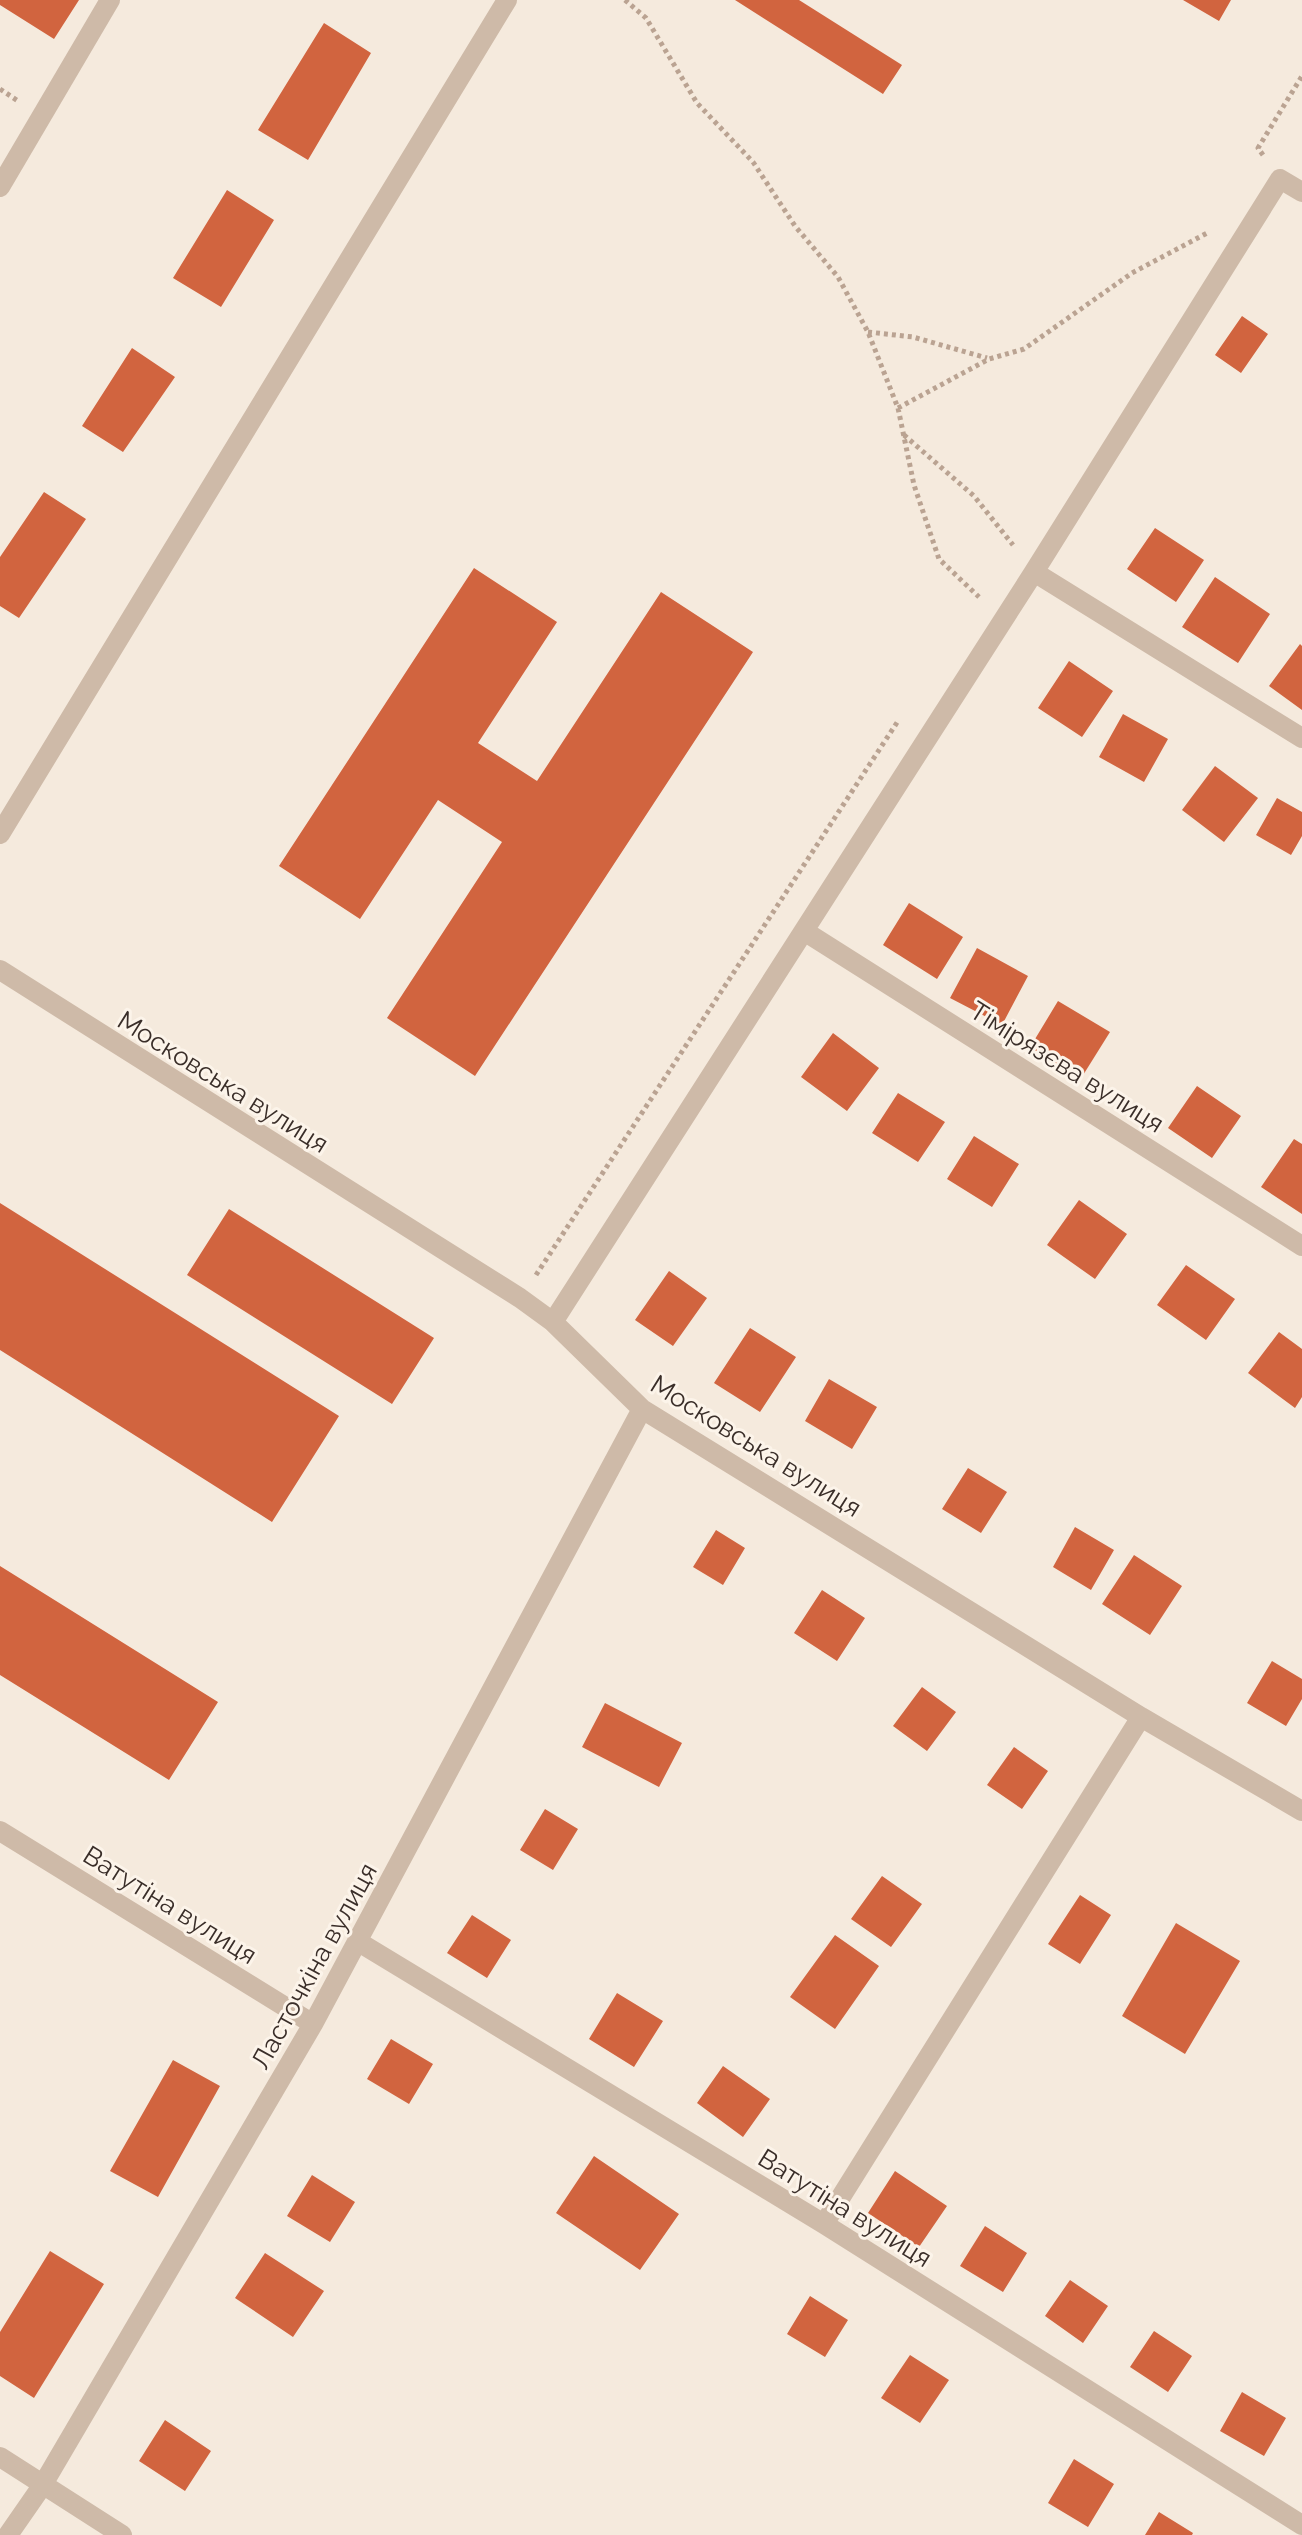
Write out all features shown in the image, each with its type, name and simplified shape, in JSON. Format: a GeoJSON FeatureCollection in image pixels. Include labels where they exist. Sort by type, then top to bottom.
{"type":"FeatureCollection","features":[{"type":"Feature","properties":{"kind":"street"},"geometry":{"type":"LineString","coordinates":[[0,187],[110,0]]}},
{"type":"Feature","properties":{"kind":"street"},"geometry":{"type":"LineString","coordinates":[[0,834],[507,0]]}},
{"type":"Feature","properties":{"kind":"street"},"geometry":{"type":"LineString","coordinates":[[553,1322],[1034,572],[1280,179],[1302,192]]}},
{"type":"Feature","properties":{"kind":"street"},"geometry":{"type":"LineString","coordinates":[[1034,572],[1302,738]]}},
{"type":"Feature","properties":{"kind":"street","name":"Тімірязєва вулиця"},"geometry":{"type":"LineString","coordinates":[[804,931],[1302,1246]]}},
{"type":"Feature","properties":{"kind":"street","name":"Московська вулиця"},"geometry":{"type":"LineString","coordinates":[[0,970],[520,1298],[553,1322],[642,1409],[1141,1717],[1302,1811]]}},
{"type":"Feature","properties":{"kind":"street","name":"Ласточкіна вулиця"},"geometry":{"type":"LineString","coordinates":[[8,2535],[42,2486],[313,2024],[642,1409]]}},
{"type":"Feature","properties":{"kind":"street"},"geometry":{"type":"LineString","coordinates":[[824,2224],[1141,1717]]}},
{"type":"Feature","properties":{"kind":"street","name":"Ватутіна вулиця"},"geometry":{"type":"LineString","coordinates":[[0,1831],[313,2024]]}},
{"type":"Feature","properties":{"kind":"street","name":"Ватутіна вулиця"},"geometry":{"type":"LineString","coordinates":[[357,1941],[824,2224],[1302,2525]]}},
{"type":"Feature","properties":{"kind":"street"},"geometry":{"type":"LineString","coordinates":[[0,2457],[122,2535]]}},
{"type":"Feature","properties":{"kind":"path"},"geometry":{"type":"LineString","coordinates":[[625,0],[646,18],[697,103],[753,162],[795,226],[838,277],[868,332],[898,408],[914,485],[939,559],[979,597]]}},
{"type":"Feature","properties":{"kind":"path"},"geometry":{"type":"LineString","coordinates":[[1260,168],[1258,148],[1302,76]]}},
{"type":"Feature","properties":{"kind":"path"},"geometry":{"type":"LineString","coordinates":[[1258,148],[1280,179]]}},
{"type":"Feature","properties":{"kind":"path"},"geometry":{"type":"LineString","coordinates":[[898,408],[989,359],[1024,349],[1132,273],[1222,224]]}},
{"type":"Feature","properties":{"kind":"path"},"geometry":{"type":"LineString","coordinates":[[868,332],[913,337],[989,359]]}},
{"type":"Feature","properties":{"kind":"path"},"geometry":{"type":"LineString","coordinates":[[903,434],[974,496],[1013,545]]}},
{"type":"Feature","properties":{"kind":"path"},"geometry":{"type":"LineString","coordinates":[[1005,558],[1022,531]]}},
{"type":"Feature","properties":{"kind":"path"},"geometry":{"type":"LineString","coordinates":[[970,610],[988,584]]}},
{"type":"Feature","properties":{"kind":"path"},"geometry":{"type":"LineString","coordinates":[[520,1298],[901,716]]}},
{"type":"Feature","properties":{"kind":"building"},"geometry":{"type":"Polygon","coordinates":[[[0,0],[79,0],[54,39],[0,5],[0,0]]]}},
{"type":"Feature","properties":{"kind":"building"},"geometry":{"type":"Polygon","coordinates":[[[735,0],[799,0],[902,65],[883,94],[735,0]]]}},
{"type":"Feature","properties":{"kind":"building"},"geometry":{"type":"Polygon","coordinates":[[[1183,0],[1231,0],[1219,21],[1183,0]]]}},
{"type":"Feature","properties":{"kind":"building"},"geometry":{"type":"Polygon","coordinates":[[[324,23],[371,53],[308,160],[258,130],[324,23]]]}},
{"type":"Feature","properties":{"kind":"building"},"geometry":{"type":"Polygon","coordinates":[[[227,190],[274,220],[221,307],[173,278],[227,190]]]}},
{"type":"Feature","properties":{"kind":"building"},"geometry":{"type":"Polygon","coordinates":[[[1242,316],[1268,334],[1241,373],[1215,355],[1242,316]]]}},
{"type":"Feature","properties":{"kind":"building"},"geometry":{"type":"Polygon","coordinates":[[[132,348],[175,377],[123,452],[82,426],[132,348]]]}},
{"type":"Feature","properties":{"kind":"building"},"geometry":{"type":"Polygon","coordinates":[[[44,492],[86,519],[19,618],[0,606],[0,557],[44,492]]]}},
{"type":"Feature","properties":{"kind":"building"},"geometry":{"type":"Polygon","coordinates":[[[1155,528],[1204,560],[1176,602],[1127,569],[1155,528]]]}},
{"type":"Feature","properties":{"kind":"building"},"geometry":{"type":"Polygon","coordinates":[[[474,568],[557,622],[478,743],[537,781],[661,592],[753,652],[475,1076],[387,1018],[502,842],[438,800],[360,919],[279,866],[474,568]]]}},
{"type":"Feature","properties":{"kind":"building"},"geometry":{"type":"Polygon","coordinates":[[[1215,577],[1270,614],[1238,663],[1182,627],[1215,577]]]}},
{"type":"Feature","properties":{"kind":"building"},"geometry":{"type":"Polygon","coordinates":[[[1300,644],[1302,646],[1302,710],[1269,686],[1300,644]]]}},
{"type":"Feature","properties":{"kind":"building"},"geometry":{"type":"Polygon","coordinates":[[[1069,661],[1113,691],[1082,737],[1038,708],[1069,661]]]}},
{"type":"Feature","properties":{"kind":"building"},"geometry":{"type":"Polygon","coordinates":[[[1123,714],[1168,739],[1144,782],[1099,757],[1123,714]]]}},
{"type":"Feature","properties":{"kind":"building"},"geometry":{"type":"Polygon","coordinates":[[[1215,766],[1258,798],[1224,842],[1182,810],[1215,766]]]}},
{"type":"Feature","properties":{"kind":"building"},"geometry":{"type":"Polygon","coordinates":[[[1277,798],[1302,812],[1302,836],[1291,855],[1256,835],[1277,798]]]}},
{"type":"Feature","properties":{"kind":"building"},"geometry":{"type":"Polygon","coordinates":[[[909,903],[963,937],[937,979],[883,945],[909,903]]]}},
{"type":"Feature","properties":{"kind":"building"},"geometry":{"type":"Polygon","coordinates":[[[977,948],[1028,976],[1002,1025],[950,998],[977,948]]]}},
{"type":"Feature","properties":{"kind":"building"},"geometry":{"type":"Polygon","coordinates":[[[1058,1001],[1110,1032],[1080,1080],[1029,1049],[1058,1001]]]}},
{"type":"Feature","properties":{"kind":"building"},"geometry":{"type":"Polygon","coordinates":[[[833,1033],[879,1068],[847,1111],[801,1077],[833,1033]]]}},
{"type":"Feature","properties":{"kind":"building"},"geometry":{"type":"Polygon","coordinates":[[[1197,1086],[1241,1116],[1212,1158],[1168,1128],[1197,1086]]]}},
{"type":"Feature","properties":{"kind":"building"},"geometry":{"type":"Polygon","coordinates":[[[898,1093],[945,1122],[918,1162],[872,1133],[898,1093]]]}},
{"type":"Feature","properties":{"kind":"building"},"geometry":{"type":"Polygon","coordinates":[[[974,1136],[1019,1164],[992,1207],[947,1179],[974,1136]]]}},
{"type":"Feature","properties":{"kind":"building"},"geometry":{"type":"Polygon","coordinates":[[[1294,1139],[1302,1144],[1302,1214],[1261,1187],[1294,1139]]]}},
{"type":"Feature","properties":{"kind":"building"},"geometry":{"type":"Polygon","coordinates":[[[1079,1200],[1127,1234],[1095,1279],[1047,1245],[1079,1200]]]}},
{"type":"Feature","properties":{"kind":"building"},"geometry":{"type":"Polygon","coordinates":[[[0,1203],[339,1416],[272,1522],[0,1350],[0,1203]]]}},
{"type":"Feature","properties":{"kind":"building"},"geometry":{"type":"Polygon","coordinates":[[[229,1209],[434,1338],[392,1404],[187,1275],[229,1209]]]}},
{"type":"Feature","properties":{"kind":"building"},"geometry":{"type":"Polygon","coordinates":[[[1186,1265],[1235,1299],[1206,1340],[1157,1305],[1186,1265]]]}},
{"type":"Feature","properties":{"kind":"building"},"geometry":{"type":"Polygon","coordinates":[[[669,1271],[707,1298],[673,1346],[635,1320],[669,1271]]]}},
{"type":"Feature","properties":{"kind":"building"},"geometry":{"type":"Polygon","coordinates":[[[750,1328],[796,1357],[760,1412],[714,1383],[750,1328]]]}},
{"type":"Feature","properties":{"kind":"building"},"geometry":{"type":"Polygon","coordinates":[[[1279,1332],[1302,1349],[1302,1397],[1295,1408],[1248,1373],[1279,1332]]]}},
{"type":"Feature","properties":{"kind":"building"},"geometry":{"type":"Polygon","coordinates":[[[829,1379],[877,1407],[852,1449],[805,1421],[829,1379]]]}},
{"type":"Feature","properties":{"kind":"building"},"geometry":{"type":"Polygon","coordinates":[[[968,1468],[1007,1492],[981,1533],[942,1509],[968,1468]]]}},
{"type":"Feature","properties":{"kind":"building"},"geometry":{"type":"Polygon","coordinates":[[[1075,1527],[1114,1550],[1091,1590],[1053,1567],[1075,1527]]]}},
{"type":"Feature","properties":{"kind":"building"},"geometry":{"type":"Polygon","coordinates":[[[716,1530],[745,1548],[723,1585],[693,1567],[716,1530]]]}},
{"type":"Feature","properties":{"kind":"building"},"geometry":{"type":"Polygon","coordinates":[[[1134,1555],[1182,1586],[1150,1635],[1102,1604],[1134,1555]]]}},
{"type":"Feature","properties":{"kind":"building"},"geometry":{"type":"Polygon","coordinates":[[[0,1566],[218,1702],[169,1780],[0,1675],[0,1566]]]}},
{"type":"Feature","properties":{"kind":"building"},"geometry":{"type":"Polygon","coordinates":[[[822,1590],[865,1618],[837,1661],[794,1633],[822,1590]]]}},
{"type":"Feature","properties":{"kind":"building"},"geometry":{"type":"Polygon","coordinates":[[[1272,1661],[1302,1679],[1302,1699],[1286,1726],[1247,1703],[1272,1661]]]}},
{"type":"Feature","properties":{"kind":"building"},"geometry":{"type":"Polygon","coordinates":[[[922,1687],[956,1712],[927,1751],[893,1726],[922,1687]]]}},
{"type":"Feature","properties":{"kind":"building"},"geometry":{"type":"Polygon","coordinates":[[[605,1703],[682,1743],[659,1787],[582,1747],[605,1703]]]}},
{"type":"Feature","properties":{"kind":"building"},"geometry":{"type":"Polygon","coordinates":[[[1014,1747],[1048,1771],[1022,1809],[987,1785],[1014,1747]]]}},
{"type":"Feature","properties":{"kind":"building"},"geometry":{"type":"Polygon","coordinates":[[[545,1809],[578,1829],[553,1870],[520,1850],[545,1809]]]}},
{"type":"Feature","properties":{"kind":"building"},"geometry":{"type":"Polygon","coordinates":[[[882,1876],[922,1904],[891,1947],[851,1919],[882,1876]]]}},
{"type":"Feature","properties":{"kind":"building"},"geometry":{"type":"Polygon","coordinates":[[[1080,1895],[1111,1915],[1080,1964],[1048,1944],[1080,1895]]]}},
{"type":"Feature","properties":{"kind":"building"},"geometry":{"type":"Polygon","coordinates":[[[472,1915],[511,1940],[487,1978],[447,1953],[472,1915]]]}},
{"type":"Feature","properties":{"kind":"building"},"geometry":{"type":"Polygon","coordinates":[[[1176,1923],[1240,1961],[1185,2054],[1122,2016],[1176,1923]]]}},
{"type":"Feature","properties":{"kind":"building"},"geometry":{"type":"Polygon","coordinates":[[[835,1935],[879,1966],[835,2029],[790,1997],[835,1935]]]}},
{"type":"Feature","properties":{"kind":"building"},"geometry":{"type":"Polygon","coordinates":[[[617,1993],[663,2021],[634,2067],[589,2039],[617,1993]]]}},
{"type":"Feature","properties":{"kind":"building"},"geometry":{"type":"Polygon","coordinates":[[[391,2039],[433,2064],[409,2104],[367,2079],[391,2039]]]}},
{"type":"Feature","properties":{"kind":"building"},"geometry":{"type":"Polygon","coordinates":[[[173,2060],[220,2086],[158,2197],[110,2171],[173,2060]]]}},
{"type":"Feature","properties":{"kind":"building"},"geometry":{"type":"Polygon","coordinates":[[[723,2066],[770,2099],[743,2137],[697,2103],[723,2066]]]}},
{"type":"Feature","properties":{"kind":"building"},"geometry":{"type":"Polygon","coordinates":[[[594,2156],[679,2214],[640,2270],[556,2213],[594,2156]]]}},
{"type":"Feature","properties":{"kind":"building"},"geometry":{"type":"Polygon","coordinates":[[[895,2171],[947,2206],[919,2247],[868,2213],[895,2171]]]}},
{"type":"Feature","properties":{"kind":"building"},"geometry":{"type":"Polygon","coordinates":[[[312,2175],[355,2202],[330,2242],[287,2216],[312,2175]]]}},
{"type":"Feature","properties":{"kind":"building"},"geometry":{"type":"Polygon","coordinates":[[[985,2226],[1027,2253],[1003,2292],[960,2266],[985,2226]]]}},
{"type":"Feature","properties":{"kind":"building"},"geometry":{"type":"Polygon","coordinates":[[[50,2251],[104,2284],[34,2398],[0,2376],[0,2332],[50,2251]]]}},
{"type":"Feature","properties":{"kind":"building"},"geometry":{"type":"Polygon","coordinates":[[[265,2253],[324,2291],[293,2337],[235,2298],[265,2253]]]}},
{"type":"Feature","properties":{"kind":"building"},"geometry":{"type":"Polygon","coordinates":[[[1070,2280],[1108,2306],[1083,2343],[1045,2316],[1070,2280]]]}},
{"type":"Feature","properties":{"kind":"building"},"geometry":{"type":"Polygon","coordinates":[[[810,2296],[848,2320],[825,2357],[787,2334],[810,2296]]]}},
{"type":"Feature","properties":{"kind":"building"},"geometry":{"type":"Polygon","coordinates":[[[1154,2331],[1192,2356],[1168,2392],[1130,2367],[1154,2331]]]}},
{"type":"Feature","properties":{"kind":"building"},"geometry":{"type":"Polygon","coordinates":[[[910,2355],[949,2380],[920,2423],[881,2398],[910,2355]]]}},
{"type":"Feature","properties":{"kind":"building"},"geometry":{"type":"Polygon","coordinates":[[[1242,2392],[1286,2418],[1264,2456],[1220,2431],[1242,2392]]]}},
{"type":"Feature","properties":{"kind":"building"},"geometry":{"type":"Polygon","coordinates":[[[165,2420],[211,2451],[185,2491],[139,2461],[165,2420]]]}},
{"type":"Feature","properties":{"kind":"building"},"geometry":{"type":"Polygon","coordinates":[[[1074,2459],[1114,2484],[1088,2527],[1048,2503],[1074,2459]]]}},
{"type":"Feature","properties":{"kind":"building"},"geometry":{"type":"Polygon","coordinates":[[[1159,2512],[1193,2533],[1192,2535],[1145,2535],[1159,2512]]]}}]}
